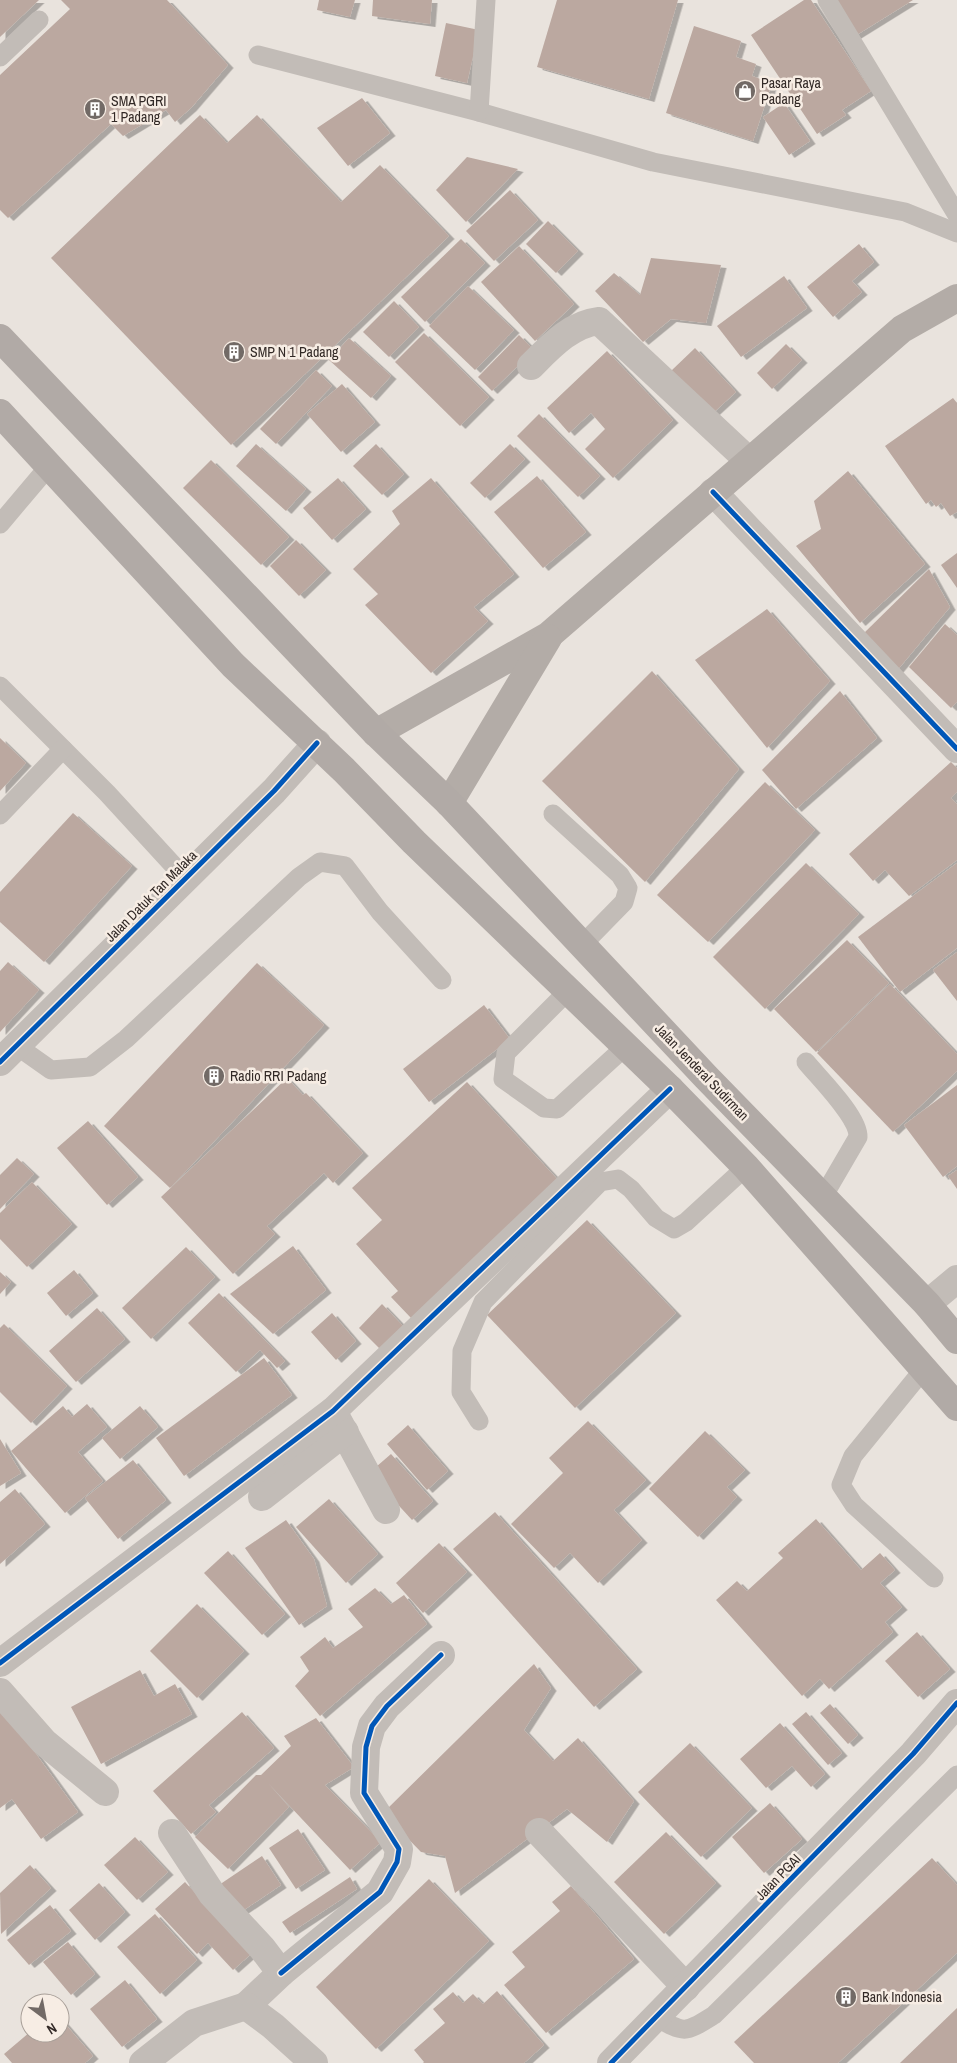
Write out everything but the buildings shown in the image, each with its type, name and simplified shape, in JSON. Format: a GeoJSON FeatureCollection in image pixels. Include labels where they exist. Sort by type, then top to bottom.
{"type":"FeatureCollection","features":[{"type":"Feature","properties":{"kind":"main road"},"geometry":{"type":"LineString","coordinates":[[376,733],[548,636],[902,329],[957,298]]}},
{"type":"Feature","properties":{"kind":"main road","name":"Jalan Jenderal Sudirman"},"geometry":{"type":"LineString","coordinates":[[0,338],[376,733],[449,803],[581,946],[926,1304],[957,1340]]}},
{"type":"Feature","properties":{"kind":"main road"},"geometry":{"type":"LineString","coordinates":[[0,413],[233,665],[317,743],[414,842],[670,1089],[746,1167],[957,1407]]}},
{"type":"Feature","properties":{"kind":"main road"},"geometry":{"type":"LineString","coordinates":[[449,803],[548,636]]}},
{"type":"Feature","properties":{"kind":"street"},"geometry":{"type":"LineString","coordinates":[[531,366],[559,339],[587,322],[599,321],[749,461]]}},
{"type":"Feature","properties":{"kind":"street"},"geometry":{"type":"LineString","coordinates":[[714,492],[957,749]]}},
{"type":"Feature","properties":{"kind":"street","name":"Jalan Datuk Tan Malaka"},"geometry":{"type":"LineString","coordinates":[[9,1054],[274,791],[317,743]]}},
{"type":"Feature","properties":{"kind":"street"},"geometry":{"type":"LineString","coordinates":[[262,1497],[670,1089]]}},
{"type":"Feature","properties":{"kind":"street"},"geometry":{"type":"LineString","coordinates":[[926,1304],[957,1279]]}},
{"type":"Feature","properties":{"kind":"street"},"geometry":{"type":"LineString","coordinates":[[339,1422],[386,1510]]}},
{"type":"Feature","properties":{"kind":"street"},"geometry":{"type":"LineString","coordinates":[[0,1663],[339,1422]]}},
{"type":"Feature","properties":{"kind":"street"},"geometry":{"type":"LineString","coordinates":[[143,2063],[194,2023],[246,2006],[281,1973],[380,1892],[397,1862],[399,1849],[364,1793],[366,1747],[372,1726],[387,1706],[441,1655]]}},
{"type":"Feature","properties":{"kind":"street"},"geometry":{"type":"LineString","coordinates":[[0,1692],[44,1742],[105,1792]]}},
{"type":"Feature","properties":{"kind":"street","name":"Jalan PGAI"},"geometry":{"type":"LineString","coordinates":[[619,2061],[656,2017],[913,1754],[957,1704]]}},
{"type":"Feature","properties":{"kind":"street"},"geometry":{"type":"LineString","coordinates":[[539,1832],[686,1987]]}},
{"type":"Feature","properties":{"kind":"street"},"geometry":{"type":"LineString","coordinates":[[172,1833],[212,1894],[262,1948],[281,1973]]}},
{"type":"Feature","properties":{"kind":"street"},"geometry":{"type":"LineString","coordinates":[[246,2006],[314,2063]]}},
{"type":"Feature","properties":{"kind":"lane"},"geometry":{"type":"LineString","coordinates":[[479,112],[486,0]]}},
{"type":"Feature","properties":{"kind":"lane"},"geometry":{"type":"LineString","coordinates":[[827,0],[957,215]]}},
{"type":"Feature","properties":{"kind":"lane"},"geometry":{"type":"LineString","coordinates":[[0,57],[39,20]]}},
{"type":"Feature","properties":{"kind":"lane"},"geometry":{"type":"LineString","coordinates":[[258,56],[479,112],[653,162],[905,212],[957,233]]}},
{"type":"Feature","properties":{"kind":"lane"},"geometry":{"type":"LineString","coordinates":[[0,524],[50,466]]}},
{"type":"Feature","properties":{"kind":"lane"},"geometry":{"type":"LineString","coordinates":[[0,686],[63,749],[185,878]]}},
{"type":"Feature","properties":{"kind":"lane"},"geometry":{"type":"LineString","coordinates":[[0,815],[63,749]]}},
{"type":"Feature","properties":{"kind":"lane"},"geometry":{"type":"LineString","coordinates":[[553,814],[620,874],[628,888],[624,902],[581,946]]}},
{"type":"Feature","properties":{"kind":"lane"},"geometry":{"type":"LineString","coordinates":[[9,1054],[51,1070],[90,1067],[126,1038],[299,878],[320,862],[345,866],[380,912],[442,980]]}},
{"type":"Feature","properties":{"kind":"lane"},"geometry":{"type":"LineString","coordinates":[[568,991],[522,1034],[506,1053],[503,1079],[544,1108],[557,1109],[626,1046]]}},
{"type":"Feature","properties":{"kind":"lane"},"geometry":{"type":"LineString","coordinates":[[806,1062],[850,1116],[858,1132],[858,1137],[823,1197]]}},
{"type":"Feature","properties":{"kind":"lane"},"geometry":{"type":"LineString","coordinates":[[479,1421],[461,1392],[462,1351],[483,1302],[600,1182],[618,1179],[631,1189],[656,1218],[674,1229],[686,1222],[746,1167]]}},
{"type":"Feature","properties":{"kind":"lane"},"geometry":{"type":"LineString","coordinates":[[923,1370],[853,1456],[841,1485],[854,1505],[934,1578]]}},
{"type":"Feature","properties":{"kind":"lane"},"geometry":{"type":"LineString","coordinates":[[656,2017],[679,2030],[692,2029],[714,2015],[957,1775]]}},
{"type":"Feature","properties":{"kind":"cycle path"},"geometry":{"type":"LineString","coordinates":[[713,492],[957,749]]}},
{"type":"Feature","properties":{"kind":"cycle path"},"geometry":{"type":"LineString","coordinates":[[0,1062],[274,791],[317,743]]}},
{"type":"Feature","properties":{"kind":"cycle path"},"geometry":{"type":"LineString","coordinates":[[0,1663],[333,1411],[670,1089]]}},
{"type":"Feature","properties":{"kind":"cycle path"},"geometry":{"type":"LineString","coordinates":[[281,1973],[380,1892],[397,1862],[399,1849],[364,1793],[366,1747],[372,1726],[387,1706],[441,1655]]}},
{"type":"Feature","properties":{"kind":"cycle path"},"geometry":{"type":"LineString","coordinates":[[611,2063],[913,1754],[957,1703]]}},
{"type":"Feature","properties":{"kind":"place","name":"Pasar Raya Padang"},"geometry":{"type":"Point","coordinates":[745,91]}},
{"type":"Feature","properties":{"kind":"place","name":"SMA PGRI 1 Padang"},"geometry":{"type":"Point","coordinates":[95,109]}},
{"type":"Feature","properties":{"kind":"place","name":"SMP N 1 Padang"},"geometry":{"type":"Point","coordinates":[234,352]}},
{"type":"Feature","properties":{"kind":"place","name":"Radio RRI Padang"},"geometry":{"type":"Point","coordinates":[214,1076]}},
{"type":"Feature","properties":{"kind":"place","name":"Bank Indonesia"},"geometry":{"type":"Point","coordinates":[846,1997]}}]}
